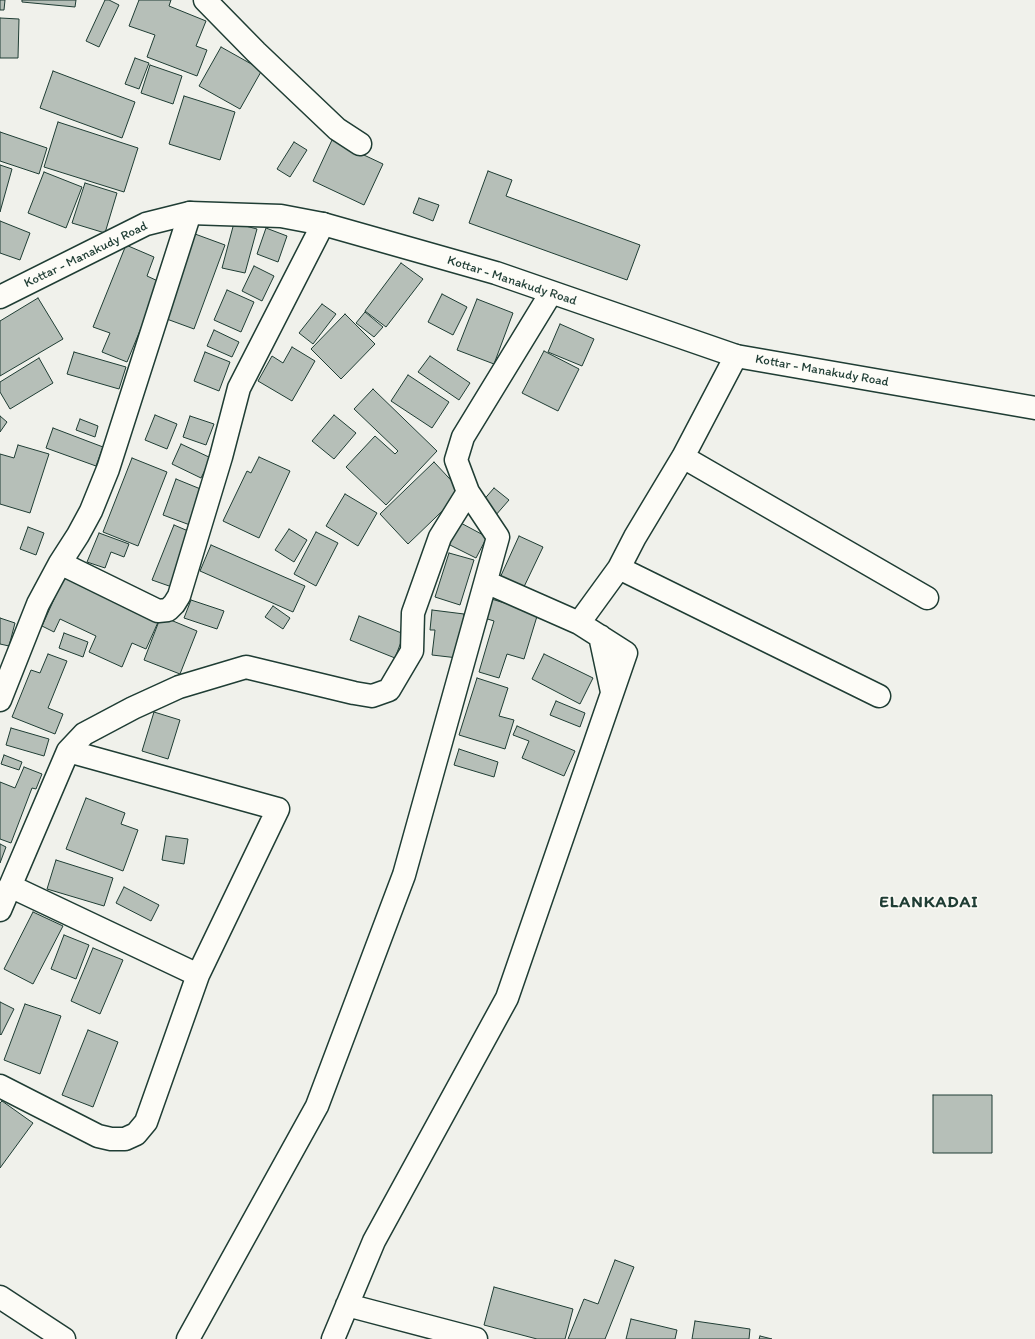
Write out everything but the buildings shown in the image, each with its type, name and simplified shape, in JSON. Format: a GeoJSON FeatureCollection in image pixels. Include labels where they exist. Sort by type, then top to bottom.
{"type":"FeatureCollection","features":[{"type":"Feature","properties":{"kind":"street"},"geometry":{"type":"LineString","coordinates":[[205,0],[256,52],[337,129],[360,144]]}},
{"type":"Feature","properties":{"kind":"street"},"geometry":{"type":"LineString","coordinates":[[0,700],[38,604],[91,510],[108,469],[190,213]]}},
{"type":"Feature","properties":{"kind":"street","name":"Kottar - Manakudy Road"},"geometry":{"type":"LineString","coordinates":[[0,297],[146,224],[190,213],[281,216],[323,224],[496,273],[736,356],[1035,408]]}},
{"type":"Feature","properties":{"kind":"street"},"geometry":{"type":"LineString","coordinates":[[60,563],[158,611],[168,610],[174,604],[178,596],[219,464],[239,388],[323,224]]}},
{"type":"Feature","properties":{"kind":"street"},"geometry":{"type":"LineString","coordinates":[[188,1339],[317,1106],[404,875],[498,537],[468,492],[456,460],[463,437],[551,293]]}},
{"type":"Feature","properties":{"kind":"street"},"geometry":{"type":"LineString","coordinates":[[579,623],[619,568],[683,457],[736,356]]}},
{"type":"Feature","properties":{"kind":"street"},"geometry":{"type":"LineString","coordinates":[[683,457],[927,598]]}},
{"type":"Feature","properties":{"kind":"street"},"geometry":{"type":"LineString","coordinates":[[0,910],[68,751],[84,734],[179,686],[246,667],[372,696],[389,690],[412,651],[413,613],[440,538],[468,492]]}},
{"type":"Feature","properties":{"kind":"street"},"geometry":{"type":"LineString","coordinates":[[619,568],[879,696]]}},
{"type":"Feature","properties":{"kind":"street"},"geometry":{"type":"LineString","coordinates":[[333,1339],[374,1241],[507,998],[626,653],[579,623],[486,582]]}},
{"type":"Feature","properties":{"kind":"street"},"geometry":{"type":"LineString","coordinates":[[0,1086],[98,1136],[111,1139],[125,1139],[136,1134],[146,1122],[198,976],[278,809],[68,751]]}},
{"type":"Feature","properties":{"kind":"street"},"geometry":{"type":"LineString","coordinates":[[10,886],[198,976]]}},
{"type":"Feature","properties":{"kind":"street"},"geometry":{"type":"LineString","coordinates":[[0,1297],[64,1339]]}},
{"type":"Feature","properties":{"kind":"street"},"geometry":{"type":"LineString","coordinates":[[347,1305],[476,1339]]}},
{"type":"Feature","properties":{"kind":"district","name":"ELANKADAI"},"geometry":{"type":"Point","coordinates":[929,903]}}]}
